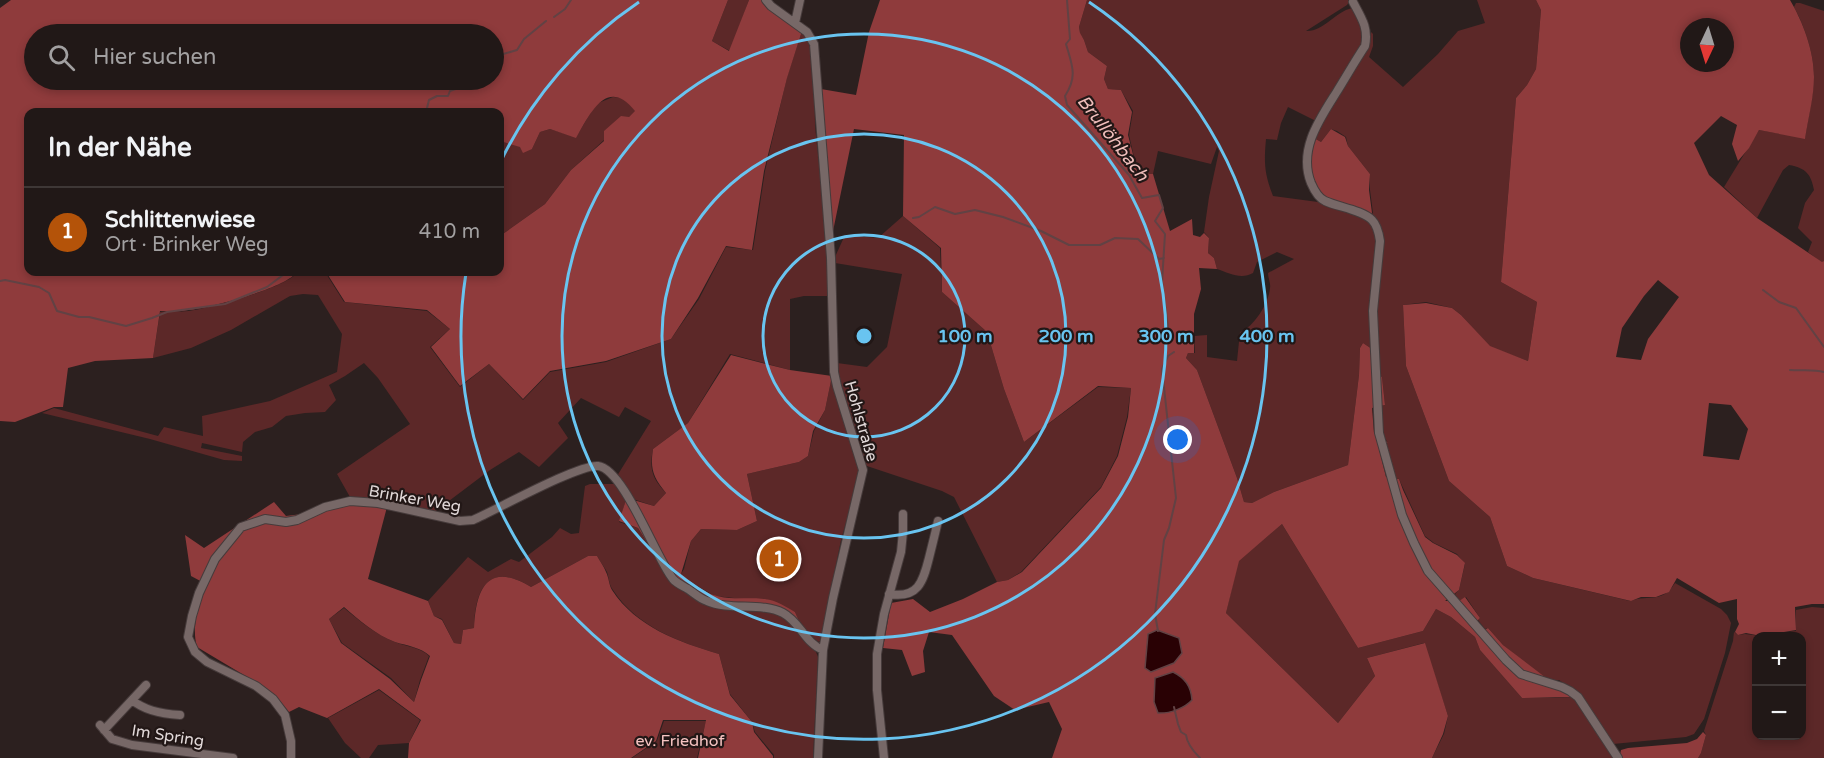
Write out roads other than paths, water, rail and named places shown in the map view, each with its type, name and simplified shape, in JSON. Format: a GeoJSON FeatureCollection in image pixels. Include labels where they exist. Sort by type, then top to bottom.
{"type":"FeatureCollection","features":[{"type":"Feature","properties":{"kind":"street","name":"Hohlstraße"},"geometry":{"type":"LineString","coordinates":[[766,0],[807,32],[814,44],[831,258],[834,372],[863,470],[823,650],[818,758]]}},
{"type":"Feature","properties":{"kind":"street"},"geometry":{"type":"LineString","coordinates":[[795,23],[800,0]]}},
{"type":"Feature","properties":{"kind":"street"},"geometry":{"type":"LineString","coordinates":[[1353,2],[1366,27],[1365,46],[1317,124],[1308,149],[1307,163],[1310,180],[1322,200],[1372,220],[1378,230],[1380,241],[1373,310],[1379,433],[1402,515],[1428,571],[1506,660],[1521,674],[1570,691],[1578,697],[1618,758]]}},
{"type":"Feature","properties":{"kind":"street","name":"Brinker Weg"},"geometry":{"type":"LineString","coordinates":[[291,758],[291,741],[285,715],[273,699],[256,686],[207,662],[195,652],[188,637],[192,616],[199,593],[215,559],[242,527],[265,519],[286,522],[297,520],[325,507],[350,501],[378,503],[459,521],[473,520],[590,466],[601,466],[610,473],[625,492],[673,579],[706,601],[726,606],[783,613],[797,624],[809,641],[823,650]]}},
{"type":"Feature","properties":{"kind":"street"},"geometry":{"type":"LineString","coordinates":[[884,758],[876,672],[878,644],[901,552],[903,514]]}},
{"type":"Feature","properties":{"kind":"street"},"geometry":{"type":"LineString","coordinates":[[889,594],[905,594],[920,586],[938,521]]}},
{"type":"Feature","properties":{"kind":"street","name":"Im Spring"},"geometry":{"type":"LineString","coordinates":[[146,685],[102,728],[112,739],[132,745],[233,758]]}},
{"type":"Feature","properties":{"kind":"street","name":"Im Spring"},"geometry":{"type":"LineString","coordinates":[[132,700],[138,705],[164,714],[180,715]]}},
{"type":"Feature","properties":{"kind":"waterway"},"geometry":{"type":"LineString","coordinates":[[554,17],[565,9],[571,0]]}},
{"type":"Feature","properties":{"kind":"waterway","name":"Brullöhbach"},"geometry":{"type":"LineString","coordinates":[[1067,0],[1070,39],[1066,44],[1073,70],[1065,96],[1067,105],[1129,175],[1142,198],[1159,195],[1163,208],[1155,221],[1165,234],[1162,282],[1172,340]]}},
{"type":"Feature","properties":{"kind":"waterway"},"geometry":{"type":"LineString","coordinates":[[504,54],[517,50],[524,39],[546,21]]}},
{"type":"Feature","properties":{"kind":"waterway"},"geometry":{"type":"LineString","coordinates":[[427,108],[429,100],[437,96],[448,96],[453,90]]}},
{"type":"Feature","properties":{"kind":"waterway"},"geometry":{"type":"LineString","coordinates":[[913,218],[935,207],[955,214],[975,210],[1003,217],[1041,231],[1069,245],[1100,245],[1115,238],[1138,239],[1159,259],[1164,258]]}},
{"type":"Feature","properties":{"kind":"waterway"},"geometry":{"type":"LineString","coordinates":[[0,281],[39,287],[49,293],[57,311],[126,326],[167,312],[225,304],[267,287],[282,276]]}},
{"type":"Feature","properties":{"kind":"waterway"},"geometry":{"type":"LineString","coordinates":[[1763,290],[1779,302],[1796,308],[1824,347]]}},
{"type":"Feature","properties":{"kind":"waterway","name":"Brullöhbach"},"geometry":{"type":"LineString","coordinates":[[1158,631],[1155,614],[1164,540],[1176,498],[1162,369],[1168,356],[1174,352]]}},
{"type":"Feature","properties":{"kind":"waterway"},"geometry":{"type":"LineString","coordinates":[[1790,370],[1824,372]]}},
{"type":"Feature","properties":{"kind":"waterway","name":"Brullöhbach"},"geometry":{"type":"LineString","coordinates":[[1174,707],[1181,732],[1186,735],[1189,745],[1200,758]]}},
{"type":"Feature","properties":{"kind":"place","name":"Schlittenwiese"},"geometry":{"type":"Point","coordinates":[779,559]}},
{"type":"Feature","properties":{"kind":"park label","name":"ev. Friedhof"},"geometry":{"type":"Point","coordinates":[680,740]}}]}
